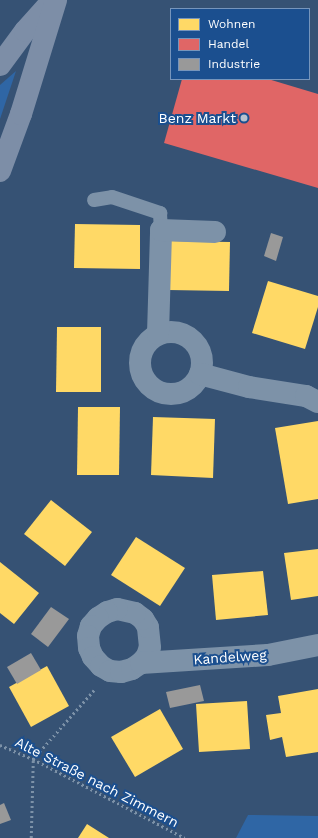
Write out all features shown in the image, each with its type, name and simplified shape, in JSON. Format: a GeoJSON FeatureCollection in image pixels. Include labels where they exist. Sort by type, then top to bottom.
{"type":"FeatureCollection","features":[{"type":"Feature","properties":{"kind":"main road"},"geometry":{"type":"LineString","coordinates":[[0,65],[25,31],[55,0]]}},
{"type":"Feature","properties":{"kind":"main road"},"geometry":{"type":"LineString","coordinates":[[0,171],[21,114],[55,0]]}},
{"type":"Feature","properties":{"kind":"street"},"geometry":{"type":"LineString","coordinates":[[158,334],[161,230],[215,232]]}},
{"type":"Feature","properties":{"kind":"street"},"geometry":{"type":"LineString","coordinates":[[169,332],[180,333],[190,338],[197,346],[201,355],[202,365],[200,374],[188,389],[179,393],[159,392],[144,380],[140,370],[139,359],[149,340],[158,334],[169,332]]}},
{"type":"Feature","properties":{"kind":"street"},"geometry":{"type":"LineString","coordinates":[[200,374],[249,387],[306,396],[318,402]]}},
{"type":"Feature","properties":{"kind":"street","name":"Kandelweg"},"geometry":{"type":"LineString","coordinates":[[141,663],[268,655],[318,645]]}},
{"type":"Feature","properties":{"kind":"lane"},"geometry":{"type":"LineString","coordinates":[[94,200],[112,197],[160,213],[161,230]]}},
{"type":"Feature","properties":{"kind":"path"},"geometry":{"type":"LineString","coordinates":[[31,838],[33,759],[98,684]]}},
{"type":"Feature","properties":{"kind":"path","name":"Alte Straße nach Zimmern"},"geometry":{"type":"LineString","coordinates":[[0,745],[33,759],[185,838]]}},
{"type":"Feature","properties":{"kind":"shaded area"},"geometry":{"type":"Polygon","coordinates":[[[16,71],[0,119],[0,85],[16,71]]]}},
{"type":"Feature","properties":{"kind":"shaded area"},"geometry":{"type":"Polygon","coordinates":[[[248,815],[318,816],[318,838],[236,838],[248,815]]]}},
{"type":"Feature","properties":{"kind":"building: Wohnen"},"geometry":{"type":"Polygon","coordinates":[[[75,224],[140,225],[140,269],[74,268],[75,224]]]}},
{"type":"Feature","properties":{"kind":"building: Wohnen"},"geometry":{"type":"Polygon","coordinates":[[[168,241],[230,242],[229,291],[168,290],[168,241]]]}},
{"type":"Feature","properties":{"kind":"building: Wohnen"},"geometry":{"type":"Polygon","coordinates":[[[268,281],[318,296],[318,307],[305,349],[252,333],[268,281]]]}},
{"type":"Feature","properties":{"kind":"building: Wohnen"},"geometry":{"type":"Polygon","coordinates":[[[57,327],[101,327],[101,392],[56,392],[57,327]]]}},
{"type":"Feature","properties":{"kind":"building: Wohnen"},"geometry":{"type":"Polygon","coordinates":[[[78,407],[120,407],[119,475],[77,475],[78,407]]]}},
{"type":"Feature","properties":{"kind":"building: Wohnen"},"geometry":{"type":"Polygon","coordinates":[[[153,417],[215,419],[213,478],[151,475],[153,417]]]}},
{"type":"Feature","properties":{"kind":"building: Wohnen"},"geometry":{"type":"Polygon","coordinates":[[[318,421],[318,499],[288,504],[275,428],[318,421]]]}},
{"type":"Feature","properties":{"kind":"building: Wohnen"},"geometry":{"type":"Polygon","coordinates":[[[51,500],[92,532],[65,566],[24,534],[51,500]]]}},
{"type":"Feature","properties":{"kind":"building: Wohnen"},"geometry":{"type":"Polygon","coordinates":[[[136,537],[185,568],[160,606],[111,575],[136,537]]]}},
{"type":"Feature","properties":{"kind":"building: Wohnen"},"geometry":{"type":"Polygon","coordinates":[[[318,549],[318,596],[291,600],[284,553],[318,549]]]}},
{"type":"Feature","properties":{"kind":"building: Wohnen"},"geometry":{"type":"Polygon","coordinates":[[[0,562],[39,593],[14,624],[0,613],[0,562]]]}},
{"type":"Feature","properties":{"kind":"building: Wohnen"},"geometry":{"type":"Polygon","coordinates":[[[263,571],[268,615],[216,620],[212,575],[263,571]]]}},
{"type":"Feature","properties":{"kind":"building: Wohnen"},"geometry":{"type":"Polygon","coordinates":[[[47,666],[69,706],[31,727],[9,687],[47,666]]]}},
{"type":"Feature","properties":{"kind":"building: Wohnen"},"geometry":{"type":"Polygon","coordinates":[[[318,689],[318,752],[286,757],[282,737],[270,740],[266,715],[281,713],[278,696],[318,689]]]}},
{"type":"Feature","properties":{"kind":"building: Wohnen"},"geometry":{"type":"Polygon","coordinates":[[[247,701],[250,749],[199,752],[196,704],[247,701]]]}},
{"type":"Feature","properties":{"kind":"building: Wohnen"},"geometry":{"type":"Polygon","coordinates":[[[160,709],[183,749],[135,777],[111,737],[160,709]]]}},
{"type":"Feature","properties":{"kind":"building: Wohnen"},"geometry":{"type":"Polygon","coordinates":[[[87,824],[109,838],[78,838],[87,824]]]}},
{"type":"Feature","properties":{"kind":"building: Handel","name":"Benz Markt"},"geometry":{"type":"Polygon","coordinates":[[[182,80],[271,80],[318,94],[318,188],[164,143],[182,80]]]}},
{"type":"Feature","properties":{"kind":"building: Industrie"},"geometry":{"type":"Polygon","coordinates":[[[271,233],[283,237],[276,261],[264,256],[271,233]]]}},
{"type":"Feature","properties":{"kind":"building: Industrie"},"geometry":{"type":"Polygon","coordinates":[[[51,607],[69,619],[48,647],[31,634],[51,607]]]}},
{"type":"Feature","properties":{"kind":"building: Industrie"},"geometry":{"type":"Polygon","coordinates":[[[31,653],[41,670],[17,684],[7,667],[31,653]]]}},
{"type":"Feature","properties":{"kind":"building: Industrie"},"geometry":{"type":"Polygon","coordinates":[[[200,685],[204,701],[170,708],[166,692],[200,685]]]}},
{"type":"Feature","properties":{"kind":"building: Industrie"},"geometry":{"type":"Polygon","coordinates":[[[4,803],[11,820],[0,824],[0,805],[4,803]]]}},
{"type":"Feature","properties":{"kind":"place","name":"Benz Markt"},"geometry":{"type":"Point","coordinates":[244,118]}}]}
